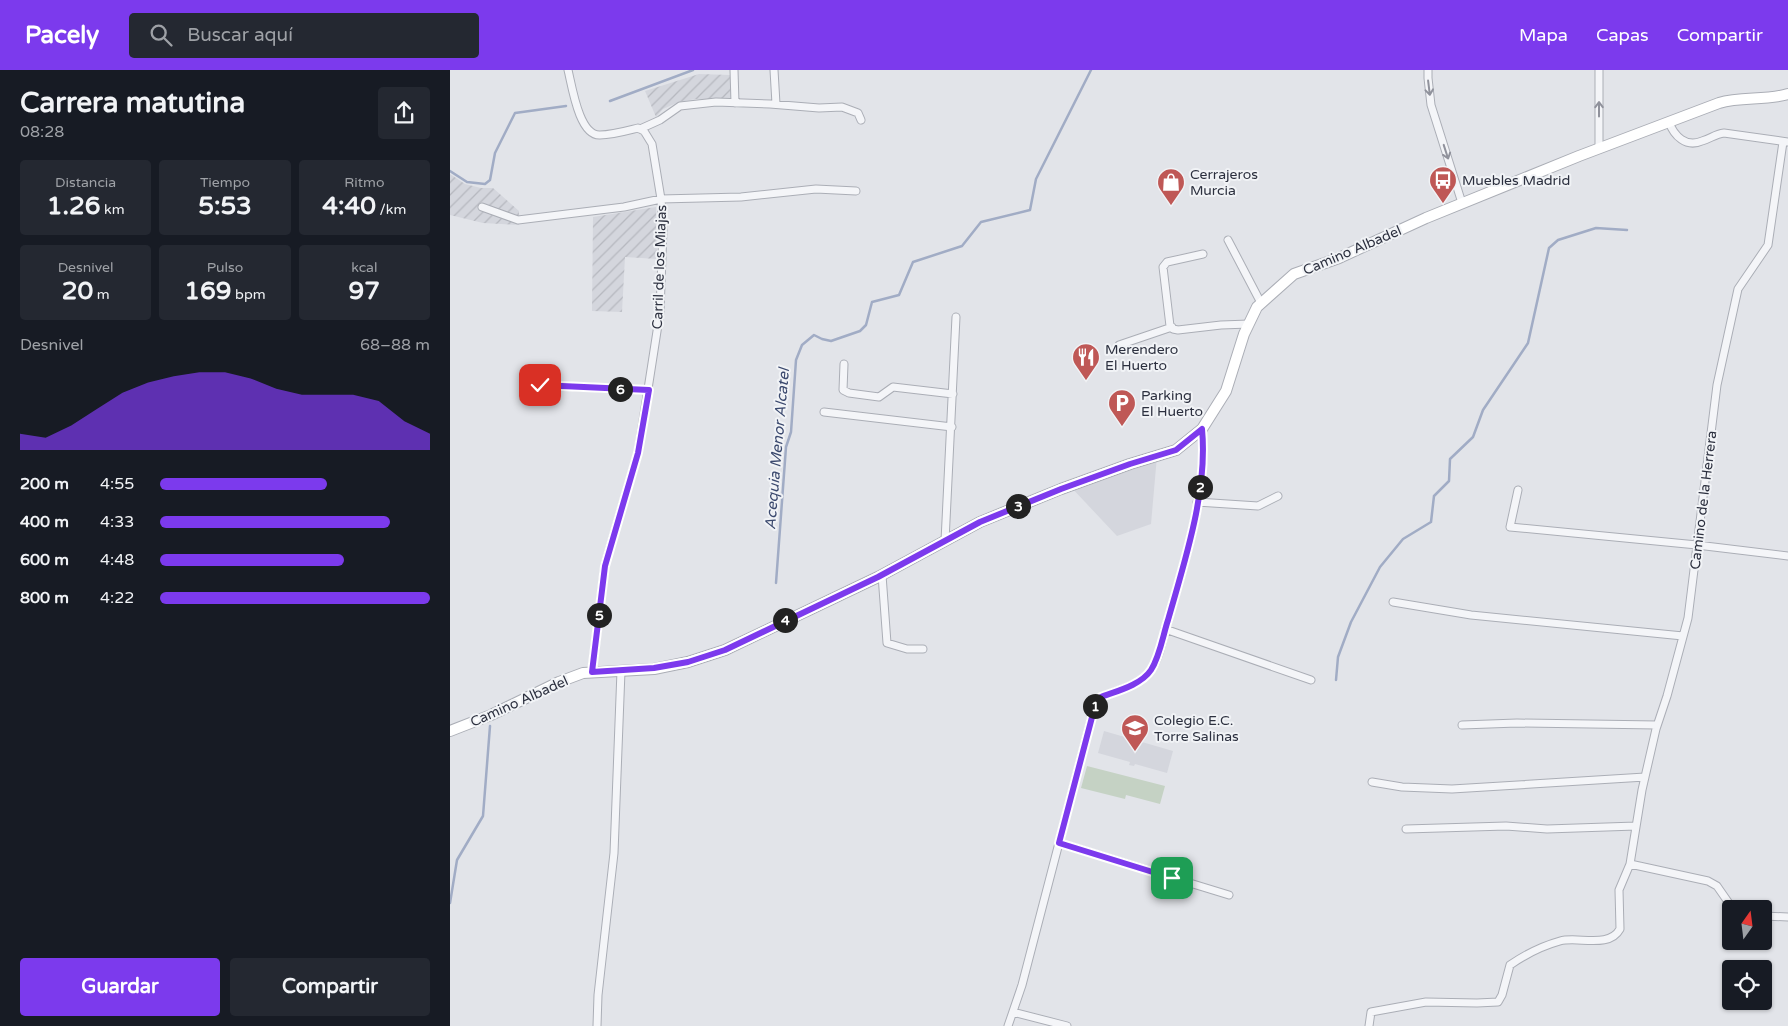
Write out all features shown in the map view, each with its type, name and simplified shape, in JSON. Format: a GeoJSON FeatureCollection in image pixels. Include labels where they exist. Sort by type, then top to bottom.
{"type":"FeatureCollection","features":[{"type":"Feature","properties":{"kind":"main road","name":"Camino Albadel"},"geometry":{"type":"LineString","coordinates":[[450,731],[491,715],[559,682],[583,673],[654,668],[688,662],[725,650],[882,575],[980,522],[1061,489],[1130,464],[1176,450],[1202,429],[1226,390],[1244,334],[1257,307],[1294,274],[1339,258],[1462,203],[1669,122],[1724,102],[1773,98],[1788,94]]}},
{"type":"Feature","properties":{"kind":"street"},"geometry":{"type":"LineString","coordinates":[[568,70],[574,99],[586,129],[598,136],[640,129],[660,120],[680,106],[716,102],[819,108],[842,107],[858,113],[861,120]]}},
{"type":"Feature","properties":{"kind":"street"},"geometry":{"type":"LineString","coordinates":[[734,70],[735,102]]}},
{"type":"Feature","properties":{"kind":"street"},"geometry":{"type":"LineString","coordinates":[[774,70],[776,104]]}},
{"type":"Feature","properties":{"kind":"street"},"geometry":{"type":"LineString","coordinates":[[1428,70],[1431,105],[1462,203]]}},
{"type":"Feature","properties":{"kind":"street"},"geometry":{"type":"LineString","coordinates":[[1599,70],[1599,148]]}},
{"type":"Feature","properties":{"kind":"street"},"geometry":{"type":"LineString","coordinates":[[1669,122],[1676,136],[1685,142],[1698,143],[1718,133],[1724,133],[1786,142]]}},
{"type":"Feature","properties":{"kind":"street","name":"Carril de los Miajas"},"geometry":{"type":"LineString","coordinates":[[592,672],[605,566],[638,453],[660,312],[663,229],[661,199],[652,144],[644,131],[640,129]]}},
{"type":"Feature","properties":{"kind":"street","name":"Camino de la Herrera"},"geometry":{"type":"LineString","coordinates":[[1369,1026],[1371,1012],[1426,1002],[1498,1002],[1502,995],[1510,965],[1533,950],[1563,940],[1602,940],[1611,938],[1620,929],[1619,890],[1630,864],[1645,777],[1657,725],[1667,696],[1688,618],[1717,385],[1738,290],[1768,245],[1786,142]]}},
{"type":"Feature","properties":{"kind":"street"},"geometry":{"type":"LineString","coordinates":[[482,207],[518,220],[624,207],[661,199],[742,197],[816,189],[856,191]]}},
{"type":"Feature","properties":{"kind":"street"},"geometry":{"type":"LineString","coordinates":[[1228,240],[1261,303]]}},
{"type":"Feature","properties":{"kind":"street"},"geometry":{"type":"LineString","coordinates":[[1172,327],[1163,267],[1167,262],[1203,254]]}},
{"type":"Feature","properties":{"kind":"street"},"geometry":{"type":"LineString","coordinates":[[945,541],[956,318]]}},
{"type":"Feature","properties":{"kind":"street"},"geometry":{"type":"LineString","coordinates":[[1119,345],[1172,327],[1178,330],[1249,324]]}},
{"type":"Feature","properties":{"kind":"street"},"geometry":{"type":"LineString","coordinates":[[844,364],[844,390],[849,393],[879,397],[893,386],[953,394]]}},
{"type":"Feature","properties":{"kind":"street"},"geometry":{"type":"LineString","coordinates":[[540,385],[649,390]]}},
{"type":"Feature","properties":{"kind":"street"},"geometry":{"type":"LineString","coordinates":[[824,412],[952,427]]}},
{"type":"Feature","properties":{"kind":"street"},"geometry":{"type":"LineString","coordinates":[[1008,1026],[1022,985],[1096,702],[1101,697],[1138,682],[1151,671],[1156,658],[1185,556],[1197,502],[1204,460],[1202,429]]}},
{"type":"Feature","properties":{"kind":"street"},"geometry":{"type":"LineString","coordinates":[[1518,490],[1510,527],[1698,545],[1788,556]]}},
{"type":"Feature","properties":{"kind":"street"},"geometry":{"type":"LineString","coordinates":[[1197,502],[1258,506],[1278,496]]}},
{"type":"Feature","properties":{"kind":"street"},"geometry":{"type":"LineString","coordinates":[[882,575],[887,643],[907,649],[923,648]]}},
{"type":"Feature","properties":{"kind":"street"},"geometry":{"type":"LineString","coordinates":[[1393,602],[1471,615],[1683,636]]}},
{"type":"Feature","properties":{"kind":"street"},"geometry":{"type":"LineString","coordinates":[[1165,629],[1311,680]]}},
{"type":"Feature","properties":{"kind":"street"},"geometry":{"type":"LineString","coordinates":[[597,1026],[598,995],[614,853],[621,671]]}},
{"type":"Feature","properties":{"kind":"street"},"geometry":{"type":"LineString","coordinates":[[1462,725],[1657,725]]}},
{"type":"Feature","properties":{"kind":"street"},"geometry":{"type":"LineString","coordinates":[[1372,782],[1402,787],[1452,789],[1645,777]]}},
{"type":"Feature","properties":{"kind":"street"},"geometry":{"type":"LineString","coordinates":[[1406,829],[1506,826],[1547,829],[1636,826]]}},
{"type":"Feature","properties":{"kind":"street"},"geometry":{"type":"LineString","coordinates":[[1059,843],[1228,895]]}},
{"type":"Feature","properties":{"kind":"street"},"geometry":{"type":"LineString","coordinates":[[1630,864],[1708,881],[1717,886],[1727,900]]}},
{"type":"Feature","properties":{"kind":"street"},"geometry":{"type":"LineString","coordinates":[[1772,916],[1788,917]]}},
{"type":"Feature","properties":{"kind":"street"},"geometry":{"type":"LineString","coordinates":[[1013,1012],[1067,1026]]}},
{"type":"Feature","properties":{"kind":"shaded area"},"geometry":{"type":"Polygon","coordinates":[[[699,74],[730,75],[732,99],[696,99],[679,102],[663,109],[656,117],[645,91],[699,74]]]}},
{"type":"Feature","properties":{"kind":"shaded area"},"geometry":{"type":"Polygon","coordinates":[[[450,174],[465,184],[481,188],[493,188],[519,211],[519,225],[483,223],[450,215],[450,174]]]}},
{"type":"Feature","properties":{"kind":"shaded area"},"geometry":{"type":"Polygon","coordinates":[[[656,207],[657,259],[625,257],[622,312],[592,311],[593,217],[656,207]]]}},
{"type":"Feature","properties":{"kind":"shaded area"},"geometry":{"type":"Polygon","coordinates":[[[1157,456],[1151,524],[1117,536],[1070,486],[1157,456]]]}},
{"type":"Feature","properties":{"kind":"shaded area","name":"Colegio E.C. Torre Salinas"},"geometry":{"type":"Polygon","coordinates":[[[1104,731],[1173,751],[1167,773],[1135,764],[1134,766],[1129,765],[1130,762],[1098,753],[1104,731]]]}},
{"type":"Feature","properties":{"kind":"green space"},"geometry":{"type":"Polygon","coordinates":[[[1087,766],[1165,786],[1160,804],[1126,795],[1125,799],[1081,788],[1087,766]]]}},
{"type":"Feature","properties":{"kind":"waterway"},"geometry":{"type":"LineString","coordinates":[[610,101],[693,70]]}},
{"type":"Feature","properties":{"kind":"waterway","name":"Acequia Menor Alcatel"},"geometry":{"type":"LineString","coordinates":[[776,583],[786,447],[791,432],[796,360],[802,345],[814,335],[831,341],[860,331],[866,325],[872,302],[899,295],[913,262],[962,246],[981,222],[1030,210],[1036,179],[1091,70]]}},
{"type":"Feature","properties":{"kind":"waterway"},"geometry":{"type":"LineString","coordinates":[[450,171],[467,182],[485,184],[490,180],[495,153],[515,113],[566,106]]}},
{"type":"Feature","properties":{"kind":"waterway"},"geometry":{"type":"LineString","coordinates":[[1336,680],[1338,657],[1351,622],[1380,567],[1403,539],[1431,522],[1434,496],[1449,481],[1450,459],[1473,437],[1483,410],[1528,343],[1549,248],[1558,240],[1596,228],[1627,230]]}},
{"type":"Feature","properties":{"kind":"waterway","name":"Acequia Menor Alcatel"},"geometry":{"type":"LineString","coordinates":[[450,903],[457,860],[483,816],[490,726]]}},
{"type":"Feature","properties":{"kind":"place","name":"Muebles Madrid"},"geometry":{"type":"Point","coordinates":[1443,204]}},
{"type":"Feature","properties":{"kind":"place","name":"Cerrajeros Murcia"},"geometry":{"type":"Point","coordinates":[1171,206]}},
{"type":"Feature","properties":{"kind":"place","name":"Merendero El Huerto"},"geometry":{"type":"Point","coordinates":[1086,381]}},
{"type":"Feature","properties":{"kind":"place","name":"Parking El Huerto"},"geometry":{"type":"Point","coordinates":[1122,427]}},
{"type":"Feature","properties":{"kind":"place","name":"Colegio E.C. Torre Salinas"},"geometry":{"type":"Point","coordinates":[1135,752]}},
{"type":"Feature","properties":{"kind":"route"},"geometry":{"type":"LineString","coordinates":[[540,385],[649,390],[638,453],[605,566],[592,672],[654,668],[688,662],[725,650],[878,577],[980,522],[1061,489],[1130,464],[1176,450],[1202,429],[1204,460],[1196,510],[1178,585],[1156,658],[1151,671],[1138,682],[1101,697],[1096,702],[1059,843],[1172,878]]}}]}
